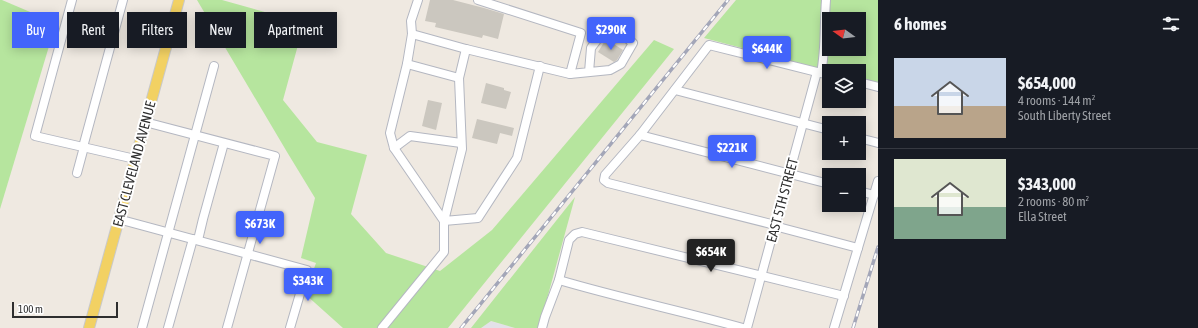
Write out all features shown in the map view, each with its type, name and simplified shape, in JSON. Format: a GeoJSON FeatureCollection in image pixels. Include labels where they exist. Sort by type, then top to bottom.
{"type":"FeatureCollection","features":[{"type":"Feature","properties":{"kind":"main road","name":"EAST CLEVELAND AVENUE"},"geometry":{"type":"LineString","coordinates":[[89,328],[179,0]]}},
{"type":"Feature","properties":{"kind":"street"},"geometry":{"type":"LineString","coordinates":[[72,0],[35,136],[135,159]]}},
{"type":"Feature","properties":{"kind":"street"},"geometry":{"type":"LineString","coordinates":[[77,173],[123,0]]}},
{"type":"Feature","properties":{"kind":"street"},"geometry":{"type":"LineString","coordinates":[[418,0],[411,21],[412,34],[407,64],[390,133],[394,148],[444,221]]}},
{"type":"Feature","properties":{"kind":"street"},"geometry":{"type":"LineString","coordinates":[[478,0],[581,32],[570,74]]}},
{"type":"Feature","properties":{"kind":"street","name":"EAST 5TH STREET"},"geometry":{"type":"LineString","coordinates":[[823,64],[826,0]]}},
{"type":"Feature","properties":{"kind":"street"},"geometry":{"type":"LineString","coordinates":[[412,34],[466,49],[570,74],[610,70],[621,64],[633,43],[619,32],[602,32],[591,48],[589,72]]}},
{"type":"Feature","properties":{"kind":"street"},"geometry":{"type":"LineString","coordinates":[[822,73],[709,45],[640,135],[605,175],[604,180],[608,183],[775,225],[858,248]]}},
{"type":"Feature","properties":{"kind":"street"},"geometry":{"type":"LineString","coordinates":[[382,328],[444,252],[444,221],[462,149],[459,78],[466,49]]}},
{"type":"Feature","properties":{"kind":"street"},"geometry":{"type":"LineString","coordinates":[[407,64],[459,78]]}},
{"type":"Feature","properties":{"kind":"street"},"geometry":{"type":"LineString","coordinates":[[142,328],[214,66]]}},
{"type":"Feature","properties":{"kind":"street"},"geometry":{"type":"LineString","coordinates":[[444,221],[478,218],[517,158],[540,66]]}},
{"type":"Feature","properties":{"kind":"street","name":"EAST 5TH STREET"},"geometry":{"type":"LineString","coordinates":[[747,328],[804,123],[822,73]]}},
{"type":"Feature","properties":{"kind":"street"},"geometry":{"type":"LineString","coordinates":[[866,84],[878,87]]}},
{"type":"Feature","properties":{"kind":"street"},"geometry":{"type":"LineString","coordinates":[[674,90],[822,128]]}},
{"type":"Feature","properties":{"kind":"street"},"geometry":{"type":"LineString","coordinates":[[145,122],[274,156],[227,328]]}},
{"type":"Feature","properties":{"kind":"street"},"geometry":{"type":"LineString","coordinates":[[640,135],[822,182]]}},
{"type":"Feature","properties":{"kind":"street"},"geometry":{"type":"LineString","coordinates":[[394,148],[410,136],[461,143]]}},
{"type":"Feature","properties":{"kind":"street"},"geometry":{"type":"LineString","coordinates":[[866,140],[878,143]]}},
{"type":"Feature","properties":{"kind":"street"},"geometry":{"type":"LineString","coordinates":[[168,328],[203,219],[224,143]]}},
{"type":"Feature","properties":{"kind":"street"},"geometry":{"type":"LineString","coordinates":[[834,328],[878,182]]}},
{"type":"Feature","properties":{"kind":"street"},"geometry":{"type":"LineString","coordinates":[[866,193],[874,195]]}},
{"type":"Feature","properties":{"kind":"street"},"geometry":{"type":"LineString","coordinates":[[118,219],[307,270],[290,328]]}},
{"type":"Feature","properties":{"kind":"street"},"geometry":{"type":"LineString","coordinates":[[542,328],[559,280],[569,240],[575,234],[582,232],[844,296]]}},
{"type":"Feature","properties":{"kind":"street"},"geometry":{"type":"LineString","coordinates":[[559,280],[622,298],[669,308],[744,328]]}},
{"type":"Feature","properties":{"kind":"shaded area"},"geometry":{"type":"Polygon","coordinates":[[[490,321],[515,328],[481,328],[490,321]]]}},
{"type":"Feature","properties":{"kind":"green space"},"geometry":{"type":"Polygon","coordinates":[[[0,0],[2,0],[30,12],[12,12],[12,48],[48,48],[0,209],[0,0]]]}},
{"type":"Feature","properties":{"kind":"green space"},"geometry":{"type":"Polygon","coordinates":[[[197,0],[222,0],[265,12],[254,12],[254,48],[297,48],[283,100],[317,142],[367,155],[351,214],[386,253],[440,271],[492,230],[654,40],[674,49],[448,328],[343,328],[305,294],[316,263],[301,258],[315,198],[225,48],[246,48],[246,12],[204,12],[197,0]]]}},
{"type":"Feature","properties":{"kind":"green space"},"geometry":{"type":"Polygon","coordinates":[[[736,0],[878,0],[878,84],[866,81],[866,64],[822,64],[822,69],[704,38],[736,0]]]}},
{"type":"Feature","properties":{"kind":"green space"},"geometry":{"type":"Polygon","coordinates":[[[575,197],[539,328],[515,328],[491,321],[481,328],[471,328],[575,197]]]}},
{"type":"Feature","properties":{"kind":"building"},"geometry":{"type":"Polygon","coordinates":[[[430,0],[453,0],[504,14],[498,39],[483,35],[482,38],[435,27],[436,23],[425,21],[430,0]]]}},
{"type":"Feature","properties":{"kind":"building"},"geometry":{"type":"Polygon","coordinates":[[[606,39],[623,50],[614,62],[598,52],[606,39]]]}},
{"type":"Feature","properties":{"kind":"building"},"geometry":{"type":"Polygon","coordinates":[[[486,83],[504,88],[504,90],[511,92],[506,109],[481,103],[486,83]]]}},
{"type":"Feature","properties":{"kind":"building"},"geometry":{"type":"Polygon","coordinates":[[[428,100],[442,103],[436,130],[422,126],[428,100]]]}},
{"type":"Feature","properties":{"kind":"building"},"geometry":{"type":"Polygon","coordinates":[[[477,119],[514,128],[512,136],[500,133],[497,144],[472,138],[477,119]]]}},
{"type":"Feature","properties":{"kind":"railway"},"geometry":{"type":"LineString","coordinates":[[461,328],[728,0]]}},
{"type":"Feature","properties":{"kind":"railway"},"geometry":{"type":"LineString","coordinates":[[853,328],[878,247]]}}]}
